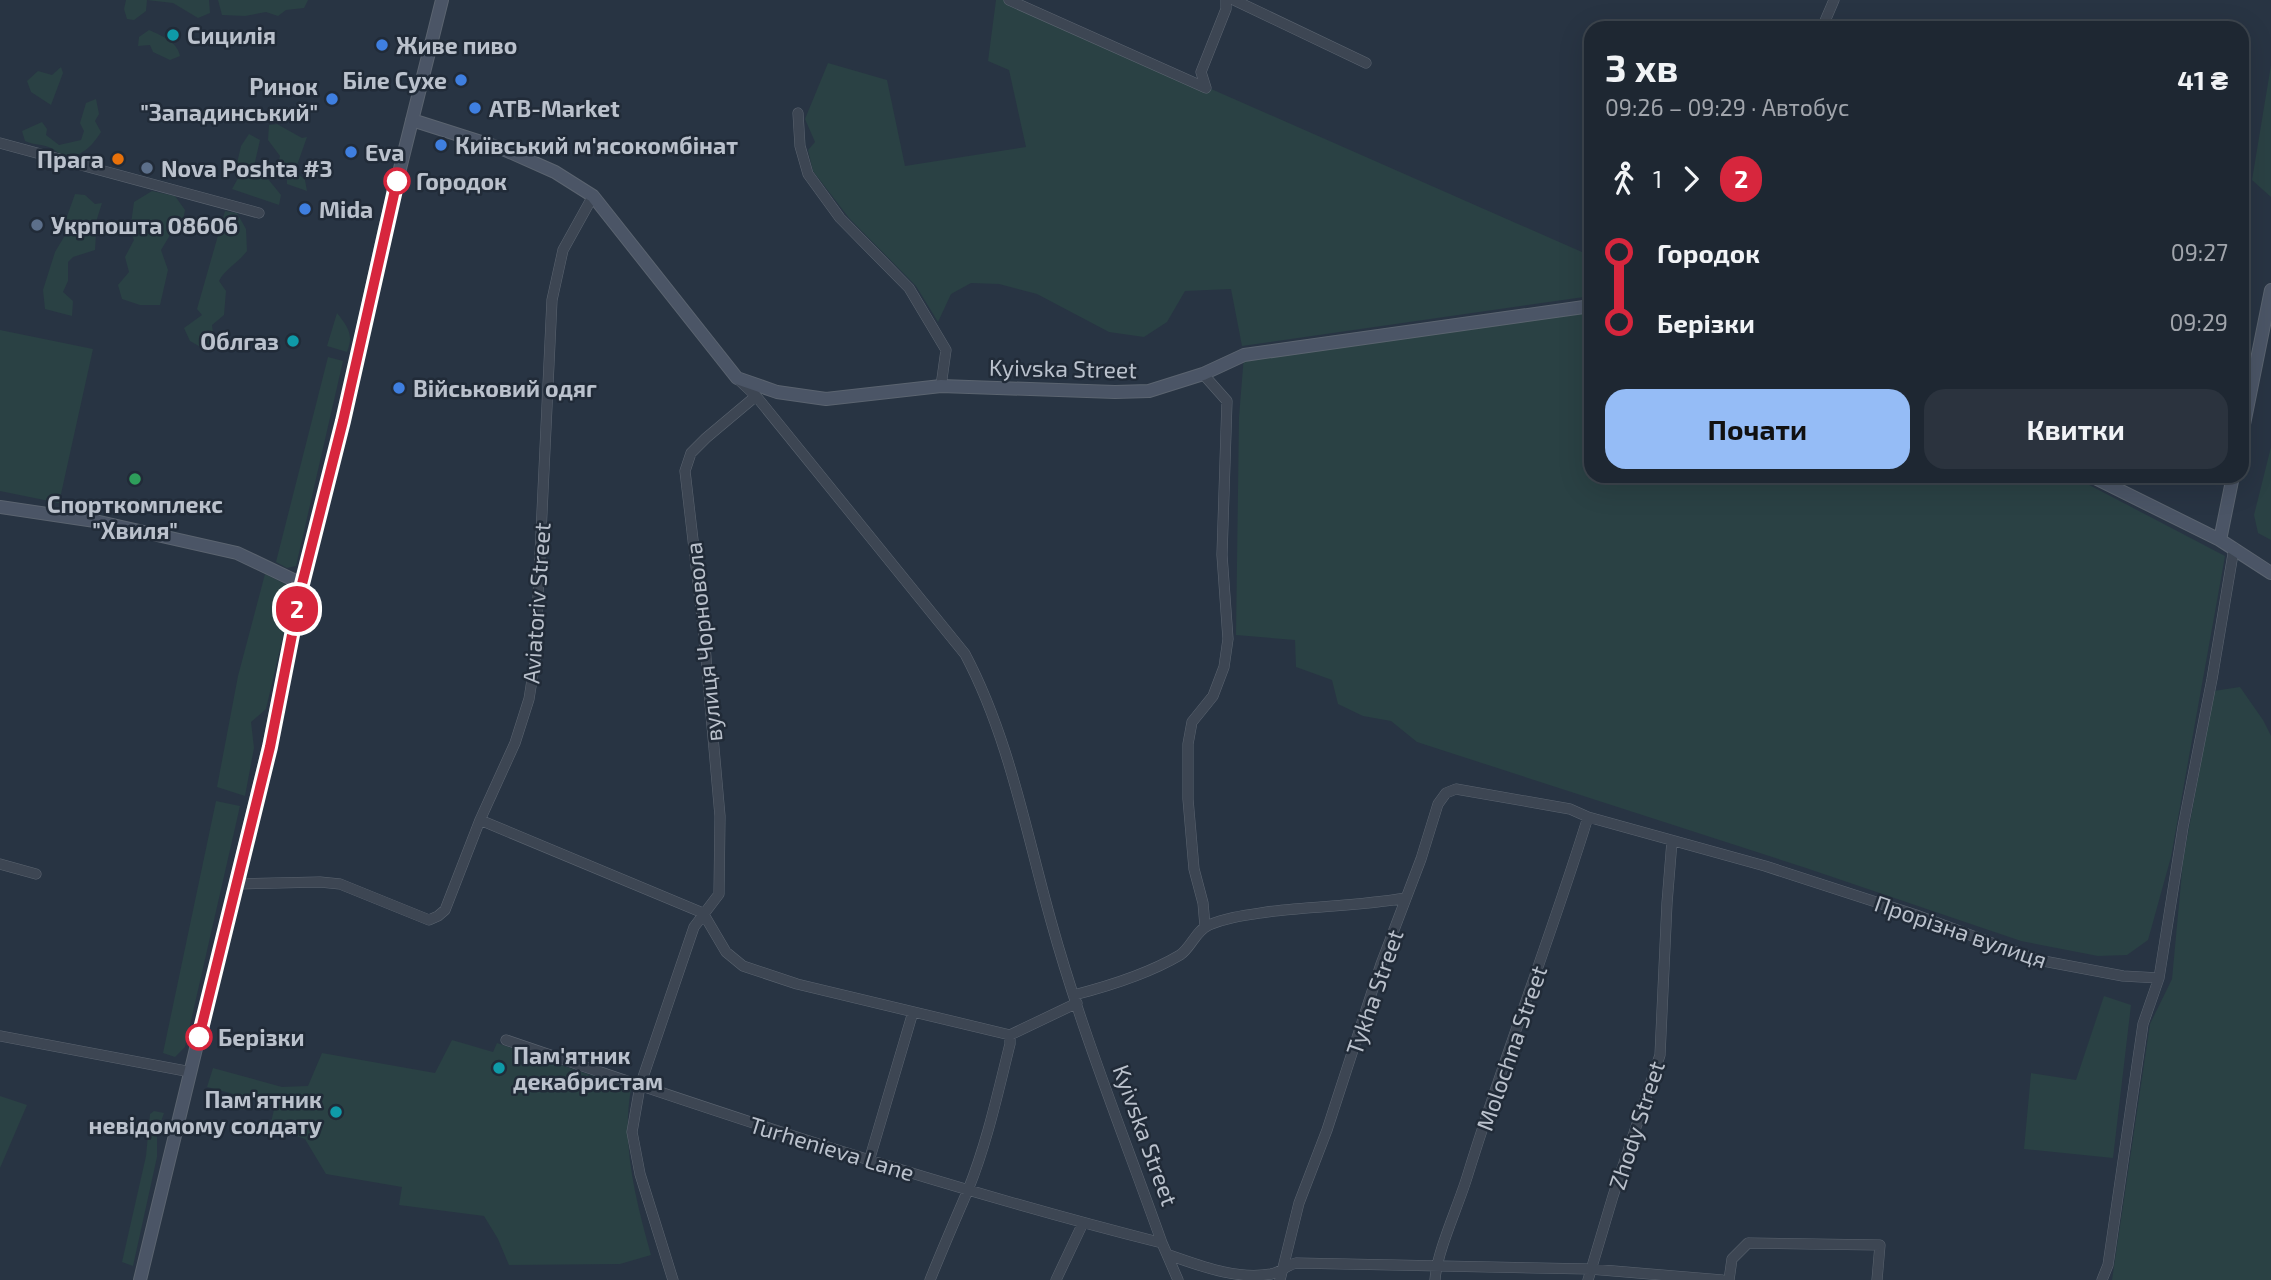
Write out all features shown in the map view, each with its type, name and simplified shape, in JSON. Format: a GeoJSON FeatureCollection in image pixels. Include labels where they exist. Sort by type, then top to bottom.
{"type":"FeatureCollection","features":[{"type":"Feature","properties":{"kind":"street"},"geometry":{"type":"LineString","coordinates":[[141,1280],[270,747],[302,584],[442,0]]}},
{"type":"Feature","properties":{"kind":"street"},"geometry":{"type":"LineString","coordinates":[[1009,0],[1206,88],[1201,72],[1226,9],[1226,0]]}},
{"type":"Feature","properties":{"kind":"street"},"geometry":{"type":"LineString","coordinates":[[1234,0],[1366,63]]}},
{"type":"Feature","properties":{"kind":"street"},"geometry":{"type":"LineString","coordinates":[[1825,21],[1834,0]]}},
{"type":"Feature","properties":{"kind":"street"},"geometry":{"type":"LineString","coordinates":[[798,113],[800,146],[808,174],[840,218],[909,288],[946,350],[941,386]]}},
{"type":"Feature","properties":{"kind":"street","name":"Kyivska Street"},"geometry":{"type":"LineString","coordinates":[[412,120],[503,149],[555,172],[593,196],[737,378],[756,396],[965,654],[982,687],[1024,815],[1051,922],[1075,999],[1161,1242],[1178,1280]]}},
{"type":"Feature","properties":{"kind":"street"},"geometry":{"type":"LineString","coordinates":[[0,143],[259,213]]}},
{"type":"Feature","properties":{"kind":"street","name":"Aviatoriv Street"},"geometry":{"type":"LineString","coordinates":[[237,884],[340,884],[429,920],[445,910],[480,820],[515,743],[529,699],[535,661],[552,300],[563,250],[593,196]]}},
{"type":"Feature","properties":{"kind":"street"},"geometry":{"type":"LineString","coordinates":[[2249,399],[2271,290]]}},
{"type":"Feature","properties":{"kind":"street","name":"Kyivska Street"},"geometry":{"type":"LineString","coordinates":[[737,378],[777,393],[826,399],[941,386],[1149,391],[1203,374],[1244,355],[1584,307]]}},
{"type":"Feature","properties":{"kind":"street"},"geometry":{"type":"LineString","coordinates":[[480,820],[703,913],[726,952],[743,966],[797,984],[1010,1035],[1075,999],[1182,954],[1205,926],[1192,846],[1188,799],[1188,744],[1192,722],[1213,696],[1224,667],[1226,648],[1222,555],[1227,401],[1203,374]]}},
{"type":"Feature","properties":{"kind":"street","name":"вулиця Чорновола"},"geometry":{"type":"LineString","coordinates":[[673,1280],[648,1201],[632,1132],[640,1086],[694,927],[719,894],[720,816],[704,635],[685,471],[691,453],[756,396]]}},
{"type":"Feature","properties":{"kind":"street"},"geometry":{"type":"LineString","coordinates":[[2105,483],[2220,540],[2271,573]]}},
{"type":"Feature","properties":{"kind":"street"},"geometry":{"type":"LineString","coordinates":[[2220,540],[2232,483]]}},
{"type":"Feature","properties":{"kind":"street"},"geometry":{"type":"LineString","coordinates":[[0,507],[95,521],[237,553],[302,584]]}},
{"type":"Feature","properties":{"kind":"street"},"geometry":{"type":"LineString","coordinates":[[2102,1280],[2108,1265],[2143,1024],[2158,978],[2234,548]]}},
{"type":"Feature","properties":{"kind":"street","name":"Прорізна вулиця"},"geometry":{"type":"LineString","coordinates":[[1406,898],[1422,859],[1438,804],[1446,793],[1456,789],[1570,809],[1672,842],[1765,866],[1916,915],[2038,960],[2123,976],[2158,978]]}},
{"type":"Feature","properties":{"kind":"street","name":"Molochna Street"},"geometry":{"type":"LineString","coordinates":[[1435,1280],[1436,1267],[1524,1006],[1559,912],[1588,817]]}},
{"type":"Feature","properties":{"kind":"street","name":"Zhody Street"},"geometry":{"type":"LineString","coordinates":[[1588,1280],[1660,1055],[1672,842]]}},
{"type":"Feature","properties":{"kind":"street"},"geometry":{"type":"LineString","coordinates":[[0,864],[36,874]]}},
{"type":"Feature","properties":{"kind":"street","name":"Tykha Street"},"geometry":{"type":"LineString","coordinates":[[1205,926],[1231,918],[1288,910],[1406,898],[1327,1130],[1299,1203],[1282,1275]]}},
{"type":"Feature","properties":{"kind":"street"},"geometry":{"type":"LineString","coordinates":[[869,1161],[913,1012]]}},
{"type":"Feature","properties":{"kind":"street"},"geometry":{"type":"LineString","coordinates":[[930,1280],[967,1190],[991,1118],[1010,1035]]}},
{"type":"Feature","properties":{"kind":"street"},"geometry":{"type":"LineString","coordinates":[[0,1036],[191,1072]]}},
{"type":"Feature","properties":{"kind":"street","name":"Turhenieva Lane"},"geometry":{"type":"LineString","coordinates":[[506,1040],[869,1161],[1083,1223],[1161,1242]]}},
{"type":"Feature","properties":{"kind":"street"},"geometry":{"type":"LineString","coordinates":[[1056,1280],[1083,1223]]}},
{"type":"Feature","properties":{"kind":"street"},"geometry":{"type":"LineString","coordinates":[[1729,1280],[1732,1259],[1748,1243],[1802,1242],[1880,1245],[1877,1280]]}},
{"type":"Feature","properties":{"kind":"street"},"geometry":{"type":"LineString","coordinates":[[1169,1255],[1225,1273],[1249,1276],[1282,1275],[1296,1263],[1590,1269],[1722,1280]]}},
{"type":"Feature","properties":{"kind":"green space"},"geometry":{"type":"Polygon","coordinates":[[[126,0],[147,0],[146,11],[134,20],[127,19],[124,9],[126,0]]]}},
{"type":"Feature","properties":{"kind":"green space"},"geometry":{"type":"Polygon","coordinates":[[[147,0],[209,0],[210,13],[198,18],[173,3],[147,0]]]}},
{"type":"Feature","properties":{"kind":"green space"},"geometry":{"type":"Polygon","coordinates":[[[218,0],[308,0],[304,8],[286,10],[278,16],[266,12],[245,16],[222,15],[218,0]]]}},
{"type":"Feature","properties":{"kind":"green space"},"geometry":{"type":"Polygon","coordinates":[[[996,0],[1009,0],[1584,253],[1584,297],[1242,346],[1231,289],[1185,291],[1167,322],[1144,337],[1109,332],[1037,294],[999,284],[971,283],[951,294],[938,322],[916,286],[849,218],[813,171],[808,150],[815,142],[805,119],[828,63],[887,80],[905,166],[1026,147],[1009,70],[988,61],[996,0]]]}},
{"type":"Feature","properties":{"kind":"green space"},"geometry":{"type":"Polygon","coordinates":[[[149,30],[172,43],[180,56],[170,60],[153,52],[150,45],[138,46],[139,37],[149,30]]]}},
{"type":"Feature","properties":{"kind":"green space"},"geometry":{"type":"Polygon","coordinates":[[[2271,65],[2271,197],[2252,180],[2271,65]]]}},
{"type":"Feature","properties":{"kind":"green space"},"geometry":{"type":"Polygon","coordinates":[[[61,67],[63,73],[51,105],[31,92],[27,81],[38,71],[52,75],[61,67]]]}},
{"type":"Feature","properties":{"kind":"green space"},"geometry":{"type":"Polygon","coordinates":[[[96,99],[99,114],[95,121],[101,132],[80,154],[61,155],[48,147],[25,141],[22,131],[42,122],[47,129],[46,135],[59,145],[81,140],[84,131],[80,123],[86,103],[96,99]]]}},
{"type":"Feature","properties":{"kind":"green space"},"geometry":{"type":"Polygon","coordinates":[[[277,124],[302,138],[307,137],[295,171],[305,180],[307,191],[287,184],[287,176],[277,168],[280,156],[268,140],[269,125],[277,124]]]}},
{"type":"Feature","properties":{"kind":"green space"},"geometry":{"type":"Polygon","coordinates":[[[249,134],[260,140],[255,162],[258,176],[268,179],[281,195],[279,205],[232,189],[242,171],[237,163],[241,146],[249,134]]]}},
{"type":"Feature","properties":{"kind":"green space"},"geometry":{"type":"Polygon","coordinates":[[[152,191],[175,196],[185,210],[183,220],[170,223],[170,235],[161,250],[168,270],[160,305],[140,305],[122,299],[118,285],[129,272],[125,257],[134,240],[130,231],[134,202],[152,191]]]}},
{"type":"Feature","properties":{"kind":"green space"},"geometry":{"type":"Polygon","coordinates":[[[75,194],[85,195],[95,204],[102,203],[97,219],[95,250],[73,257],[68,262],[68,281],[63,292],[73,301],[72,316],[45,309],[43,290],[55,252],[67,232],[65,222],[75,194]]]}},
{"type":"Feature","properties":{"kind":"green space"},"geometry":{"type":"Polygon","coordinates":[[[225,211],[237,213],[246,229],[247,251],[219,281],[226,291],[224,315],[212,325],[214,340],[204,349],[190,341],[184,328],[202,315],[197,309],[225,211]]]}},
{"type":"Feature","properties":{"kind":"green space"},"geometry":{"type":"Polygon","coordinates":[[[1584,307],[1584,483],[2085,483],[2225,556],[2171,857],[2148,940],[2127,955],[2098,956],[2021,941],[1417,742],[1391,721],[1363,716],[1338,704],[1332,680],[1296,667],[1295,640],[1236,635],[1239,417],[1244,355],[1584,307]]]}},
{"type":"Feature","properties":{"kind":"green space"},"geometry":{"type":"Polygon","coordinates":[[[337,313],[349,331],[347,352],[327,346],[337,313]]]}},
{"type":"Feature","properties":{"kind":"green space"},"geometry":{"type":"Polygon","coordinates":[[[0,330],[93,349],[59,503],[0,491],[0,330]]]}},
{"type":"Feature","properties":{"kind":"green space"},"geometry":{"type":"Polygon","coordinates":[[[328,357],[343,361],[296,566],[287,568],[276,562],[328,357]]]}},
{"type":"Feature","properties":{"kind":"green space"},"geometry":{"type":"Polygon","coordinates":[[[2271,447],[2271,540],[2258,533],[2254,515],[2271,447]]]}},
{"type":"Feature","properties":{"kind":"green space"},"geometry":{"type":"Polygon","coordinates":[[[265,574],[287,585],[292,597],[266,709],[251,722],[254,748],[245,796],[217,787],[238,676],[265,574]]]}},
{"type":"Feature","properties":{"kind":"green space"},"geometry":{"type":"Polygon","coordinates":[[[2240,687],[2271,736],[2271,1280],[2112,1280],[2150,1024],[2172,979],[2183,861],[2214,691],[2240,687]]]}},
{"type":"Feature","properties":{"kind":"green space"},"geometry":{"type":"Polygon","coordinates":[[[216,801],[240,806],[185,1047],[175,1057],[163,1053],[216,801]]]}},
{"type":"Feature","properties":{"kind":"green space"},"geometry":{"type":"Polygon","coordinates":[[[2104,996],[2131,1005],[2113,1158],[2024,1149],[2031,1073],[2076,1080],[2104,996]]]}},
{"type":"Feature","properties":{"kind":"green space"},"geometry":{"type":"Polygon","coordinates":[[[452,1040],[493,1052],[497,1043],[631,1089],[628,1110],[629,1151],[635,1193],[651,1255],[620,1264],[509,1265],[484,1216],[399,1205],[402,1187],[326,1174],[305,1139],[270,1127],[275,1105],[207,1087],[213,1068],[282,1087],[308,1086],[322,1053],[435,1073],[452,1040]]]}},
{"type":"Feature","properties":{"kind":"green space"},"geometry":{"type":"Polygon","coordinates":[[[0,1096],[27,1105],[0,1168],[0,1096]]]}},
{"type":"Feature","properties":{"kind":"green space"},"geometry":{"type":"Polygon","coordinates":[[[154,1111],[164,1113],[157,1133],[157,1157],[133,1266],[122,1262],[146,1156],[150,1114],[154,1111]]]}},
{"type":"Feature","properties":{"kind":"bus line","name":"2"},"geometry":{"type":"LineString","coordinates":[[199,1037],[270,747],[302,584],[343,421],[397,181]]}},
{"type":"Feature","properties":{"kind":"place","name":"Сицилія"},"geometry":{"type":"Point","coordinates":[173,35]}},
{"type":"Feature","properties":{"kind":"place","name":"Живе пиво"},"geometry":{"type":"Point","coordinates":[382,45]}},
{"type":"Feature","properties":{"kind":"place","name":"Біле Сухе"},"geometry":{"type":"Point","coordinates":[461,80]}},
{"type":"Feature","properties":{"kind":"place","name":"Ринок \"Западинський\""},"geometry":{"type":"Point","coordinates":[332,99]}},
{"type":"Feature","properties":{"kind":"place","name":"ATB-Market"},"geometry":{"type":"Point","coordinates":[475,108]}},
{"type":"Feature","properties":{"kind":"place","name":"Київський м'ясокомбінат"},"geometry":{"type":"Point","coordinates":[441,145]}},
{"type":"Feature","properties":{"kind":"place","name":"Eva"},"geometry":{"type":"Point","coordinates":[351,152]}},
{"type":"Feature","properties":{"kind":"place","name":"Прага"},"geometry":{"type":"Point","coordinates":[118,159]}},
{"type":"Feature","properties":{"kind":"place","name":"Nova Poshta #3"},"geometry":{"type":"Point","coordinates":[147,168]}},
{"type":"Feature","properties":{"kind":"place","name":"Городок"},"geometry":{"type":"Point","coordinates":[397,181]}},
{"type":"Feature","properties":{"kind":"place","name":"Mida"},"geometry":{"type":"Point","coordinates":[305,209]}},
{"type":"Feature","properties":{"kind":"place","name":"Укрпошта 08606"},"geometry":{"type":"Point","coordinates":[37,225]}},
{"type":"Feature","properties":{"kind":"place","name":"Облгаз"},"geometry":{"type":"Point","coordinates":[293,341]}},
{"type":"Feature","properties":{"kind":"place","name":"Військовий одяг"},"geometry":{"type":"Point","coordinates":[399,388]}},
{"type":"Feature","properties":{"kind":"place","name":"Спорткомплекс \"Хвиля\""},"geometry":{"type":"Point","coordinates":[135,479]}},
{"type":"Feature","properties":{"kind":"place","name":"Берізки"},"geometry":{"type":"Point","coordinates":[199,1037]}},
{"type":"Feature","properties":{"kind":"place","name":"Пам'ятник декабристам"},"geometry":{"type":"Point","coordinates":[499,1068]}},
{"type":"Feature","properties":{"kind":"place","name":"Пам'ятник невідомому солдату"},"geometry":{"type":"Point","coordinates":[336,1112]}}]}
